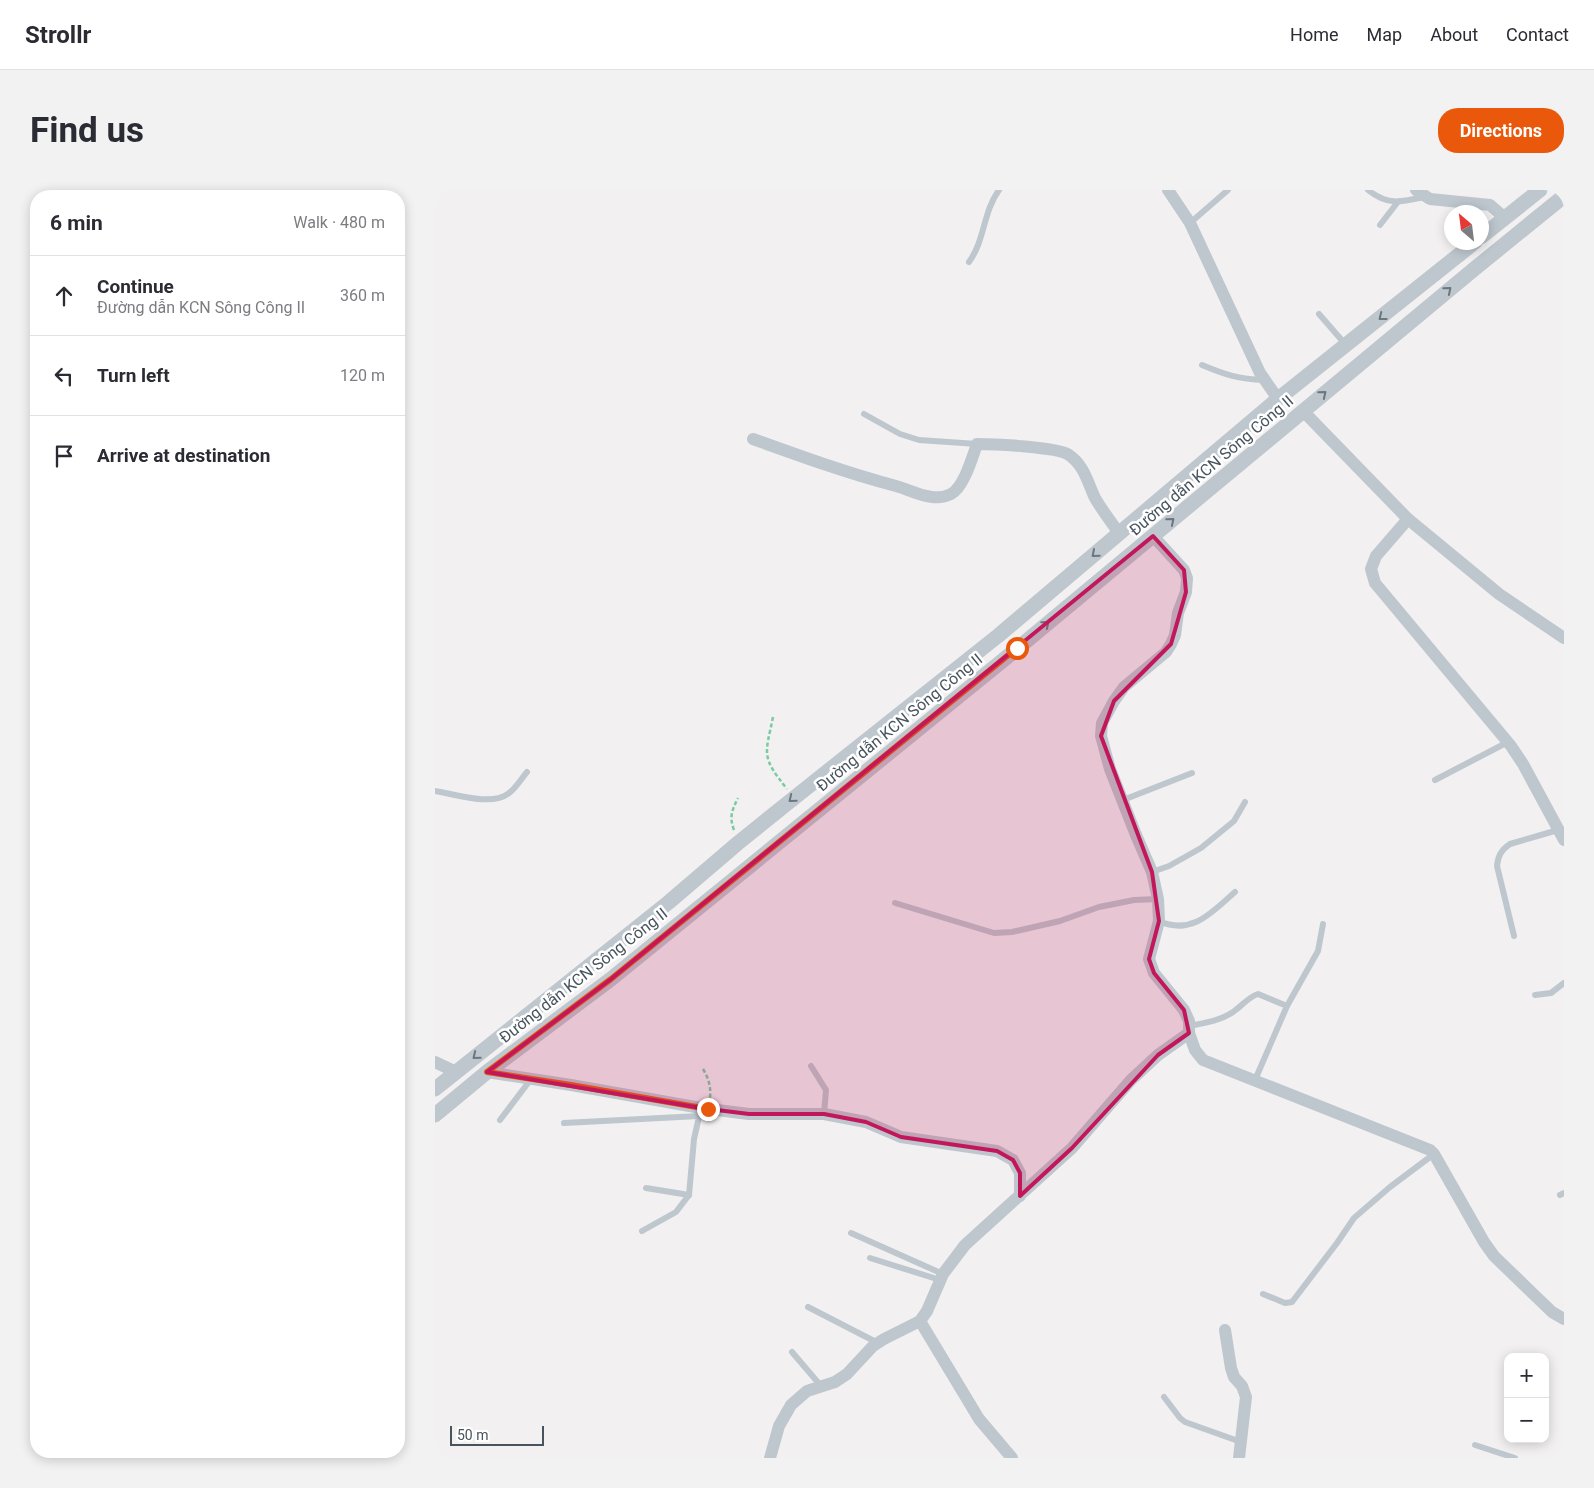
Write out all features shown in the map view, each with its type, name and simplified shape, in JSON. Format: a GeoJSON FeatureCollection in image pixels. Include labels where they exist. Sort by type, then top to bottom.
{"type":"FeatureCollection","features":[{"type":"Feature","properties":{"kind":"street"},"geometry":{"type":"LineString","coordinates":[[1168,190],[1190,223],[1238,327],[1265,380],[1278,399]]}},
{"type":"Feature","properties":{"kind":"street"},"geometry":{"type":"LineString","coordinates":[[1489,231],[1540,190]]}},
{"type":"Feature","properties":{"kind":"street"},"geometry":{"type":"LineString","coordinates":[[1421,193],[1430,199],[1490,205],[1505,218]]}},
{"type":"Feature","properties":{"kind":"street","name":"Đường dẫn KCN Sông Công II"},"geometry":{"type":"LineString","coordinates":[[435,1115],[487,1072],[611,979],[1010,655],[1564,196]]}},
{"type":"Feature","properties":{"kind":"street","name":"Đường dẫn KCN Sông Công II"},"geometry":{"type":"LineString","coordinates":[[435,1089],[669,902],[738,843],[999,635],[1278,399],[1466,250]]}},
{"type":"Feature","properties":{"kind":"street"},"geometry":{"type":"LineString","coordinates":[[1461,254],[1473,270]]}},
{"type":"Feature","properties":{"kind":"street"},"geometry":{"type":"LineString","coordinates":[[1303,411],[1408,519],[1499,594],[1564,638]]}},
{"type":"Feature","properties":{"kind":"street"},"geometry":{"type":"LineString","coordinates":[[753,439],[858,476],[939,498],[953,494],[957,489],[964,477],[977,444],[1019,446],[1068,453],[1086,475],[1096,499],[1119,533]]}},
{"type":"Feature","properties":{"kind":"street"},"geometry":{"type":"LineString","coordinates":[[1408,519],[1376,556],[1371,569],[1375,583],[1508,742],[1523,764],[1562,834]]}},
{"type":"Feature","properties":{"kind":"street"},"geometry":{"type":"LineString","coordinates":[[1153,536],[1185,570],[1187,578],[1186,592],[1178,614],[1175,635],[1165,652],[1124,687],[1102,724],[1101,736],[1110,769],[1152,872],[1158,899],[1159,921],[1149,959],[1154,973],[1184,1010],[1189,1021],[1189,1030],[1195,1050],[1203,1060],[1430,1150],[1483,1242],[1494,1256],[1552,1312],[1564,1319]]}},
{"type":"Feature","properties":{"kind":"street"},"geometry":{"type":"LineString","coordinates":[[596,960],[611,979]]}},
{"type":"Feature","properties":{"kind":"street"},"geometry":{"type":"LineString","coordinates":[[770,1458],[779,1426],[791,1405],[807,1392],[835,1382],[847,1374],[878,1343],[920,1321],[927,1311],[942,1277],[965,1245],[1072,1148],[1131,1080],[1189,1030]]}},
{"type":"Feature","properties":{"kind":"street"},"geometry":{"type":"LineString","coordinates":[[435,1062],[456,1072]]}},
{"type":"Feature","properties":{"kind":"street"},"geometry":{"type":"LineString","coordinates":[[487,1072],[703,1111],[749,1114],[824,1114],[866,1122],[901,1137],[997,1151],[1013,1160],[1020,1173],[1020,1196]]}},
{"type":"Feature","properties":{"kind":"street"},"geometry":{"type":"LineString","coordinates":[[920,1321],[979,1419],[1011,1458]]}},
{"type":"Feature","properties":{"kind":"street"},"geometry":{"type":"LineString","coordinates":[[1225,1330],[1231,1368],[1242,1386],[1246,1397],[1239,1458]]}},
{"type":"Feature","properties":{"kind":"lane"},"geometry":{"type":"LineString","coordinates":[[969,262],[978,246],[991,201],[999,190]]}},
{"type":"Feature","properties":{"kind":"lane"},"geometry":{"type":"LineString","coordinates":[[1190,223],[1228,190]]}},
{"type":"Feature","properties":{"kind":"lane"},"geometry":{"type":"LineString","coordinates":[[1368,190],[1375,196],[1397,203]]}},
{"type":"Feature","properties":{"kind":"lane"},"geometry":{"type":"LineString","coordinates":[[1380,225],[1397,203],[1421,193]]}},
{"type":"Feature","properties":{"kind":"lane"},"geometry":{"type":"LineString","coordinates":[[1319,314],[1347,345]]}},
{"type":"Feature","properties":{"kind":"lane"},"geometry":{"type":"LineString","coordinates":[[1203,365],[1227,375],[1265,380]]}},
{"type":"Feature","properties":{"kind":"lane"},"geometry":{"type":"LineString","coordinates":[[865,414],[900,434],[919,440],[977,444]]}},
{"type":"Feature","properties":{"kind":"lane"},"geometry":{"type":"LineString","coordinates":[[1435,780],[1508,742]]}},
{"type":"Feature","properties":{"kind":"lane"},"geometry":{"type":"LineString","coordinates":[[435,791],[485,800],[497,799],[508,794],[527,772]]}},
{"type":"Feature","properties":{"kind":"lane"},"geometry":{"type":"LineString","coordinates":[[1123,800],[1192,773]]}},
{"type":"Feature","properties":{"kind":"lane"},"geometry":{"type":"LineString","coordinates":[[1152,872],[1169,866],[1201,848],[1234,821],[1245,802]]}},
{"type":"Feature","properties":{"kind":"lane"},"geometry":{"type":"LineString","coordinates":[[1514,936],[1497,866],[1498,857],[1503,848],[1510,844],[1562,834]]}},
{"type":"Feature","properties":{"kind":"lane"},"geometry":{"type":"LineString","coordinates":[[1159,921],[1176,927],[1191,925],[1202,920],[1235,892]]}},
{"type":"Feature","properties":{"kind":"lane"},"geometry":{"type":"LineString","coordinates":[[895,902],[994,933],[1012,932],[1059,921],[1099,907],[1134,900],[1158,899]]}},
{"type":"Feature","properties":{"kind":"lane"},"geometry":{"type":"LineString","coordinates":[[1255,1080],[1287,1006],[1318,951],[1323,924]]}},
{"type":"Feature","properties":{"kind":"lane"},"geometry":{"type":"LineString","coordinates":[[1535,995],[1551,993],[1564,983]]}},
{"type":"Feature","properties":{"kind":"lane"},"geometry":{"type":"LineString","coordinates":[[1189,1030],[1215,1022],[1232,1013],[1252,996],[1258,994],[1287,1006]]}},
{"type":"Feature","properties":{"kind":"lane"},"geometry":{"type":"LineString","coordinates":[[811,1066],[826,1090],[824,1114]]}},
{"type":"Feature","properties":{"kind":"lane"},"geometry":{"type":"LineString","coordinates":[[500,1120],[532,1079]]}},
{"type":"Feature","properties":{"kind":"lane"},"geometry":{"type":"LineString","coordinates":[[564,1123],[703,1111],[694,1139],[689,1195],[676,1212],[641,1232]]}},
{"type":"Feature","properties":{"kind":"lane"},"geometry":{"type":"LineString","coordinates":[[1263,1294],[1285,1303],[1291,1302],[1354,1218],[1390,1187],[1434,1154]]}},
{"type":"Feature","properties":{"kind":"lane"},"geometry":{"type":"LineString","coordinates":[[646,1188],[689,1195]]}},
{"type":"Feature","properties":{"kind":"lane"},"geometry":{"type":"LineString","coordinates":[[851,1233],[942,1277]]}},
{"type":"Feature","properties":{"kind":"lane"},"geometry":{"type":"LineString","coordinates":[[870,1258],[942,1277]]}},
{"type":"Feature","properties":{"kind":"lane"},"geometry":{"type":"LineString","coordinates":[[808,1307],[878,1343]]}},
{"type":"Feature","properties":{"kind":"lane"},"geometry":{"type":"LineString","coordinates":[[793,1352],[821,1386]]}},
{"type":"Feature","properties":{"kind":"lane"},"geometry":{"type":"LineString","coordinates":[[1164,1397],[1185,1422],[1241,1442]]}},
{"type":"Feature","properties":{"kind":"lane"},"geometry":{"type":"LineString","coordinates":[[1475,1445],[1515,1458]]}},
{"type":"Feature","properties":{"kind":"path"},"geometry":{"type":"LineString","coordinates":[[773,717],[766,754],[776,775],[794,798]]}},
{"type":"Feature","properties":{"kind":"path"},"geometry":{"type":"LineString","coordinates":[[738,798],[731,810],[731,818],[738,843]]}},
{"type":"Feature","properties":{"kind":"path"},"geometry":{"type":"LineString","coordinates":[[703,1069],[708,1077],[711,1090],[703,1111]]}},
{"type":"Feature","properties":{"kind":"highlighted area"},"geometry":{"type":"Polygon","coordinates":[[[1153,536],[1184,570],[1186,592],[1171,644],[1114,701],[1101,736],[1152,872],[1159,921],[1149,959],[1154,973],[1184,1010],[1189,1033],[1158,1055],[1072,1148],[1020,1196],[1020,1173],[1013,1160],[997,1151],[901,1137],[866,1122],[824,1114],[749,1114],[701,1108],[487,1072],[611,979],[1153,536]]]}},
{"type":"Feature","properties":{"kind":"route"},"geometry":{"type":"LineString","coordinates":[[708,1109],[487,1072],[611,979],[1017,648]]}}]}
